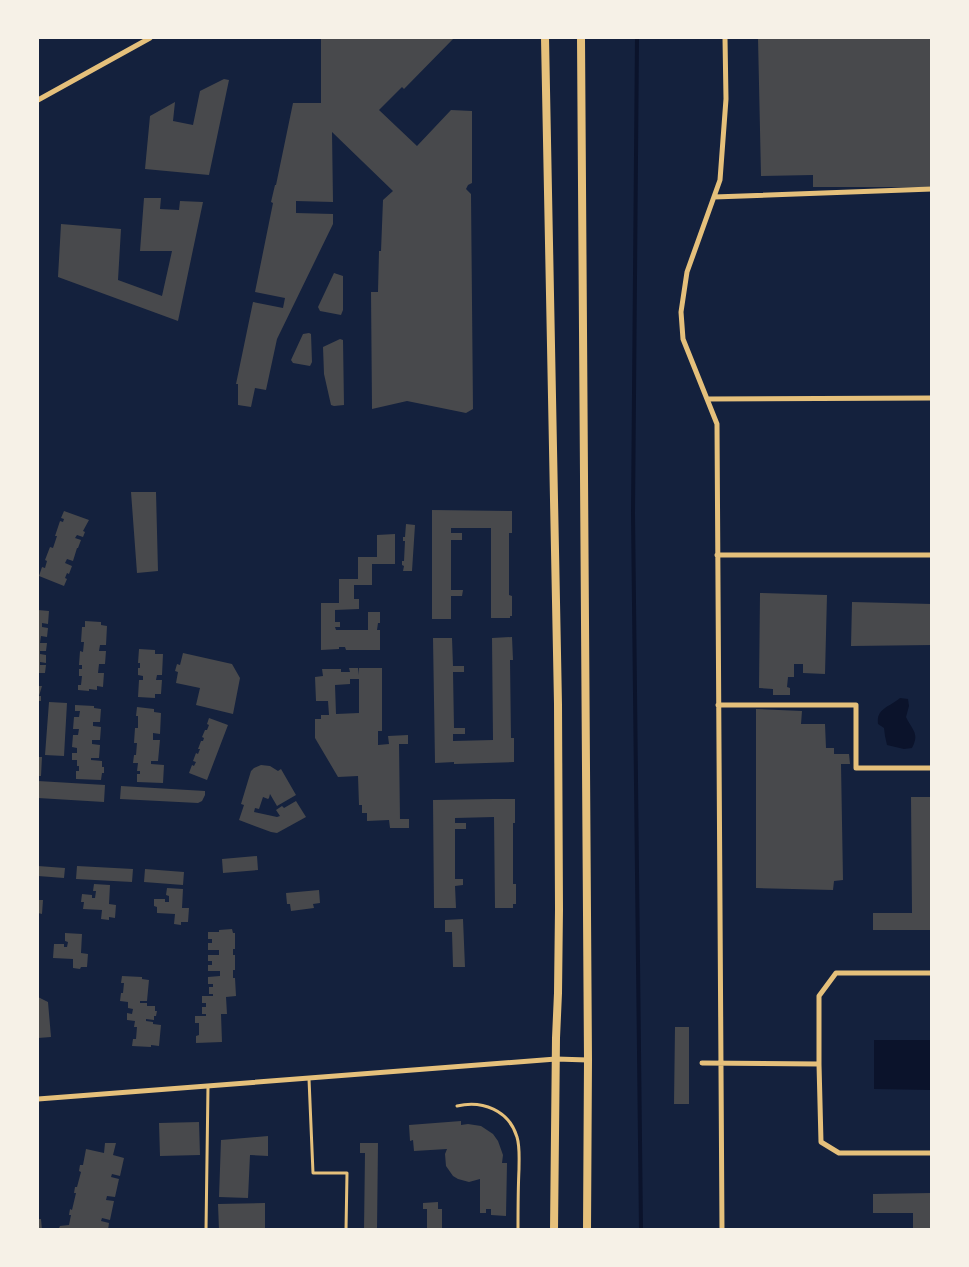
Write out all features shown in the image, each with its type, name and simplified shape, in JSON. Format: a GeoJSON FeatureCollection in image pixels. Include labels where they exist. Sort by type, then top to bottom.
{"type":"FeatureCollection","features":[{"type":"Feature","properties":{"kind":"main road"},"geometry":{"type":"LineString","coordinates":[[545,38],[560,909],[554,1230]]}},
{"type":"Feature","properties":{"kind":"main road"},"geometry":{"type":"LineString","coordinates":[[581,38],[588,1060],[587,1230]]}},
{"type":"Feature","properties":{"kind":"street"},"geometry":{"type":"LineString","coordinates":[[38,100],[150,38]]}},
{"type":"Feature","properties":{"kind":"street"},"geometry":{"type":"LineString","coordinates":[[722,1230],[717,424],[683,339],[681,312],[687,272],[720,180],[726,99],[725,38]]}},
{"type":"Feature","properties":{"kind":"street"},"geometry":{"type":"LineString","coordinates":[[714,197],[932,189]]}},
{"type":"Feature","properties":{"kind":"street"},"geometry":{"type":"LineString","coordinates":[[706,399],[932,398]]}},
{"type":"Feature","properties":{"kind":"street"},"geometry":{"type":"LineString","coordinates":[[717,555],[932,555]]}},
{"type":"Feature","properties":{"kind":"street"},"geometry":{"type":"LineString","coordinates":[[718,705],[856,705],[856,768],[932,768]]}},
{"type":"Feature","properties":{"kind":"street"},"geometry":{"type":"LineString","coordinates":[[932,973],[836,973],[819,996],[821,1142],[839,1153],[932,1153]]}},
{"type":"Feature","properties":{"kind":"street"},"geometry":{"type":"LineString","coordinates":[[38,1099],[556,1059],[588,1060]]}},
{"type":"Feature","properties":{"kind":"street"},"geometry":{"type":"LineString","coordinates":[[702,1063],[819,1064]]}},
{"type":"Feature","properties":{"kind":"lane"},"geometry":{"type":"LineString","coordinates":[[308,1078],[313,1173],[347,1173],[346,1230]]}},
{"type":"Feature","properties":{"kind":"lane"},"geometry":{"type":"LineString","coordinates":[[206,1230],[208,1086]]}},
{"type":"Feature","properties":{"kind":"lane"},"geometry":{"type":"LineString","coordinates":[[457,1106],[467,1104],[495,1109],[514,1128],[519,1145],[518,1230]]}},
{"type":"Feature","properties":{"kind":"water"},"geometry":{"type":"Polygon","coordinates":[[[900,698],[908,699],[906,717],[915,735],[912,748],[904,749],[887,745],[884,728],[878,724],[881,711],[900,698]]]}},
{"type":"Feature","properties":{"kind":"water"},"geometry":{"type":"Polygon","coordinates":[[[874,1040],[931,1040],[931,1090],[874,1089],[874,1040]]]}},
{"type":"Feature","properties":{"kind":"building"},"geometry":{"type":"Polygon","coordinates":[[[321,38],[454,38],[404,89],[402,87],[379,110],[417,146],[451,110],[472,111],[472,183],[466,189],[471,194],[473,409],[466,413],[407,401],[372,409],[371,292],[378,292],[383,200],[393,191],[332,132],[333,202],[296,201],[296,213],[333,214],[333,224],[277,339],[266,390],[255,388],[251,407],[238,405],[238,384],[236,384],[253,302],[283,308],[285,298],[255,292],[273,203],[271,202],[293,103],[321,103],[321,38]]]}},
{"type":"Feature","properties":{"kind":"building"},"geometry":{"type":"Polygon","coordinates":[[[758,38],[932,38],[932,187],[813,187],[813,175],[761,176],[758,38]]]}},
{"type":"Feature","properties":{"kind":"building"},"geometry":{"type":"Polygon","coordinates":[[[224,79],[229,80],[209,175],[145,169],[150,116],[175,102],[173,121],[193,125],[200,91],[224,79]]]}},
{"type":"Feature","properties":{"kind":"building"},"geometry":{"type":"Polygon","coordinates":[[[144,198],[161,198],[160,209],[179,210],[180,201],[203,202],[178,321],[58,277],[61,224],[121,229],[118,280],[162,296],[172,251],[140,251],[144,198]]]}},
{"type":"Feature","properties":{"kind":"building"},"geometry":{"type":"Polygon","coordinates":[[[334,273],[343,276],[341,315],[320,311],[318,307],[334,273]]]}},
{"type":"Feature","properties":{"kind":"building"},"geometry":{"type":"Polygon","coordinates":[[[303,334],[311,334],[312,362],[310,366],[293,363],[291,360],[303,334]]]}},
{"type":"Feature","properties":{"kind":"building"},"geometry":{"type":"Polygon","coordinates":[[[340,339],[343,340],[344,405],[334,406],[331,405],[324,374],[323,347],[340,339]]]}},
{"type":"Feature","properties":{"kind":"building"},"geometry":{"type":"Polygon","coordinates":[[[131,492],[156,492],[158,571],[137,573],[131,492]]]}},
{"type":"Feature","properties":{"kind":"building"},"geometry":{"type":"Polygon","coordinates":[[[432,510],[512,511],[512,533],[509,533],[509,595],[512,596],[512,616],[510,618],[491,618],[491,528],[451,528],[451,533],[462,533],[462,540],[451,540],[451,590],[463,590],[462,596],[451,596],[451,619],[432,619],[432,510]]]}},
{"type":"Feature","properties":{"kind":"building"},"geometry":{"type":"Polygon","coordinates":[[[64,511],[89,520],[83,531],[85,532],[83,537],[77,535],[75,538],[81,540],[73,561],[67,559],[65,563],[72,566],[65,578],[67,579],[64,586],[39,576],[42,567],[45,568],[47,561],[45,560],[50,547],[53,548],[60,521],[63,522],[64,519],[61,518],[64,511]]]}},
{"type":"Feature","properties":{"kind":"building"},"geometry":{"type":"Polygon","coordinates":[[[406,524],[415,525],[412,571],[403,571],[404,566],[402,565],[406,524]]]}},
{"type":"Feature","properties":{"kind":"building"},"geometry":{"type":"Polygon","coordinates":[[[395,534],[395,564],[372,564],[372,585],[354,585],[354,599],[359,599],[359,609],[335,610],[335,622],[340,622],[340,627],[335,627],[336,630],[368,630],[368,612],[380,612],[380,623],[378,623],[377,630],[380,630],[380,650],[346,650],[345,647],[339,647],[339,649],[321,650],[321,603],[339,603],[339,579],[358,579],[358,557],[377,557],[377,535],[395,534]]]}},
{"type":"Feature","properties":{"kind":"building"},"geometry":{"type":"Polygon","coordinates":[[[760,593],[827,595],[825,674],[803,673],[803,664],[794,664],[794,677],[788,677],[787,687],[790,688],[790,695],[773,695],[773,689],[759,688],[760,593]]]}},
{"type":"Feature","properties":{"kind":"building"},"geometry":{"type":"Polygon","coordinates":[[[852,602],[932,604],[932,645],[851,646],[852,602]]]}},
{"type":"Feature","properties":{"kind":"building"},"geometry":{"type":"Polygon","coordinates":[[[38,610],[49,611],[48,624],[42,623],[42,627],[48,628],[47,637],[41,636],[40,643],[47,643],[46,651],[40,651],[40,654],[46,655],[46,663],[40,662],[40,665],[46,665],[45,673],[38,673],[38,610]]]}},
{"type":"Feature","properties":{"kind":"building"},"geometry":{"type":"Polygon","coordinates":[[[85,621],[101,622],[101,625],[107,626],[106,645],[100,645],[99,651],[106,651],[105,664],[99,664],[98,673],[104,673],[103,687],[97,686],[97,690],[89,689],[89,691],[78,690],[82,676],[79,676],[79,669],[82,669],[82,665],[79,665],[80,651],[83,652],[84,642],[81,642],[82,627],[85,627],[85,621]]]}},
{"type":"Feature","properties":{"kind":"building"},"geometry":{"type":"Polygon","coordinates":[[[512,637],[511,738],[514,738],[514,762],[435,763],[433,638],[452,638],[453,666],[464,666],[464,672],[453,672],[454,728],[465,728],[465,734],[453,734],[453,741],[493,740],[492,638],[512,637]]]}},
{"type":"Feature","properties":{"kind":"building"},"geometry":{"type":"Polygon","coordinates":[[[139,649],[155,650],[155,654],[163,654],[162,675],[157,675],[156,680],[162,680],[161,694],[155,694],[155,698],[138,697],[139,680],[143,680],[143,676],[138,675],[139,649]]]}},
{"type":"Feature","properties":{"kind":"building"},"geometry":{"type":"Polygon","coordinates":[[[183,653],[232,664],[240,678],[233,714],[196,705],[200,688],[176,683],[178,672],[175,671],[177,664],[180,665],[183,653]]]}},
{"type":"Feature","properties":{"kind":"building"},"geometry":{"type":"Polygon","coordinates":[[[349,668],[358,668],[358,675],[359,668],[382,668],[382,731],[378,731],[378,745],[389,744],[388,736],[408,735],[408,744],[399,744],[400,819],[409,819],[409,828],[390,828],[389,820],[367,821],[367,813],[362,813],[362,805],[359,805],[358,776],[338,777],[315,738],[315,719],[321,719],[321,715],[329,715],[328,701],[316,701],[315,677],[323,676],[322,669],[341,669],[341,672],[350,672],[349,668]],[[350,679],[350,684],[335,685],[336,714],[359,713],[359,679],[350,679]]]}},
{"type":"Feature","properties":{"kind":"building"},"geometry":{"type":"Polygon","coordinates":[[[38,686],[42,686],[39,696],[41,696],[41,701],[38,701],[38,686]]]}},
{"type":"Feature","properties":{"kind":"building"},"geometry":{"type":"Polygon","coordinates":[[[49,702],[67,703],[64,756],[45,755],[49,702]]]}},
{"type":"Feature","properties":{"kind":"building"},"geometry":{"type":"Polygon","coordinates":[[[75,705],[94,706],[94,708],[101,709],[100,722],[93,722],[93,726],[101,727],[100,740],[92,740],[92,744],[100,745],[99,758],[91,758],[91,760],[102,761],[104,773],[102,773],[101,780],[76,779],[79,766],[77,766],[77,760],[72,760],[72,753],[77,753],[77,748],[72,747],[73,735],[78,735],[79,729],[73,729],[74,717],[79,717],[80,711],[75,711],[75,705]]]}},
{"type":"Feature","properties":{"kind":"building"},"geometry":{"type":"Polygon","coordinates":[[[137,707],[154,709],[154,712],[161,713],[160,734],[153,733],[153,740],[160,740],[158,761],[151,761],[151,764],[164,765],[163,783],[137,782],[137,774],[140,774],[140,771],[137,771],[138,763],[133,763],[137,743],[134,743],[135,728],[138,728],[137,707]]]}},
{"type":"Feature","properties":{"kind":"building"},"geometry":{"type":"Polygon","coordinates":[[[756,709],[802,711],[801,724],[825,724],[826,748],[834,748],[834,754],[849,754],[850,764],[841,764],[843,880],[834,881],[833,890],[756,888],[756,709]]]}},
{"type":"Feature","properties":{"kind":"building"},"geometry":{"type":"Polygon","coordinates":[[[209,718],[228,725],[207,780],[189,773],[196,762],[193,761],[209,725],[207,724],[209,718]]]}},
{"type":"Feature","properties":{"kind":"building"},"geometry":{"type":"Polygon","coordinates":[[[38,757],[42,757],[41,776],[38,776],[38,757]]]}},
{"type":"Feature","properties":{"kind":"building"},"geometry":{"type":"Polygon","coordinates":[[[261,765],[270,766],[278,771],[281,769],[296,795],[277,806],[270,794],[268,799],[263,797],[259,809],[255,808],[254,812],[277,817],[280,816],[276,810],[296,801],[306,817],[277,833],[239,820],[244,805],[241,804],[251,771],[261,765]]]}},
{"type":"Feature","properties":{"kind":"building"},"geometry":{"type":"Polygon","coordinates":[[[38,781],[105,785],[104,802],[38,798],[38,781]]]}},
{"type":"Feature","properties":{"kind":"building"},"geometry":{"type":"Polygon","coordinates":[[[121,786],[205,791],[205,795],[198,803],[120,799],[121,786]]]}},
{"type":"Feature","properties":{"kind":"building"},"geometry":{"type":"Polygon","coordinates":[[[911,797],[932,797],[932,930],[873,930],[873,913],[912,913],[911,797]]]}},
{"type":"Feature","properties":{"kind":"building"},"geometry":{"type":"Polygon","coordinates":[[[515,799],[513,884],[516,884],[516,904],[513,904],[513,908],[495,908],[494,817],[455,818],[455,823],[466,823],[466,829],[455,829],[455,879],[463,879],[463,885],[455,886],[456,908],[434,908],[433,800],[515,799]]]}},
{"type":"Feature","properties":{"kind":"building"},"geometry":{"type":"Polygon","coordinates":[[[257,856],[258,870],[223,873],[222,859],[257,856]]]}},
{"type":"Feature","properties":{"kind":"building"},"geometry":{"type":"Polygon","coordinates":[[[38,866],[65,868],[64,878],[38,876],[38,866]]]}},
{"type":"Feature","properties":{"kind":"building"},"geometry":{"type":"Polygon","coordinates":[[[77,866],[133,869],[132,882],[76,879],[77,866]]]}},
{"type":"Feature","properties":{"kind":"building"},"geometry":{"type":"Polygon","coordinates":[[[145,869],[184,872],[183,885],[144,882],[145,869]]]}},
{"type":"Feature","properties":{"kind":"building"},"geometry":{"type":"Polygon","coordinates":[[[94,884],[110,885],[109,904],[116,905],[115,918],[101,919],[102,910],[83,909],[82,894],[92,895],[92,898],[95,898],[94,884]]]}},
{"type":"Feature","properties":{"kind":"building"},"geometry":{"type":"Polygon","coordinates":[[[167,888],[183,889],[182,908],[189,908],[188,922],[181,922],[181,925],[174,924],[175,914],[157,913],[154,899],[165,899],[165,902],[169,902],[169,896],[166,895],[167,888]]]}},
{"type":"Feature","properties":{"kind":"building"},"geometry":{"type":"Polygon","coordinates":[[[319,890],[320,903],[313,904],[314,908],[291,911],[290,904],[287,904],[286,893],[319,890]]]}},
{"type":"Feature","properties":{"kind":"building"},"geometry":{"type":"Polygon","coordinates":[[[38,900],[43,900],[42,914],[38,913],[38,900]]]}},
{"type":"Feature","properties":{"kind":"building"},"geometry":{"type":"Polygon","coordinates":[[[463,919],[465,967],[453,967],[452,932],[445,932],[445,920],[463,919]]]}},
{"type":"Feature","properties":{"kind":"building"},"geometry":{"type":"Polygon","coordinates":[[[232,929],[235,933],[233,978],[235,978],[236,996],[226,997],[227,1014],[221,1014],[222,1042],[196,1043],[199,1023],[195,1023],[195,1016],[206,1016],[202,1014],[202,1007],[206,1007],[206,1003],[202,1003],[202,996],[213,996],[209,994],[209,987],[213,987],[213,984],[208,984],[208,977],[220,976],[220,971],[208,971],[208,965],[212,965],[212,961],[208,961],[208,955],[219,955],[219,950],[208,950],[208,943],[212,943],[212,939],[208,939],[208,932],[232,929]]]}},
{"type":"Feature","properties":{"kind":"building"},"geometry":{"type":"Polygon","coordinates":[[[65,933],[82,934],[81,953],[88,954],[87,967],[73,968],[73,959],[53,958],[54,944],[64,944],[64,947],[67,947],[65,933]]]}},
{"type":"Feature","properties":{"kind":"building"},"geometry":{"type":"Polygon","coordinates":[[[122,976],[142,977],[142,979],[149,980],[147,1001],[140,1001],[140,1003],[155,1006],[155,1011],[157,1011],[154,1020],[146,1019],[146,1021],[161,1025],[159,1046],[132,1046],[133,1039],[136,1039],[137,1027],[134,1027],[135,1021],[127,1020],[127,1013],[132,1014],[133,1009],[128,1008],[128,1002],[120,1001],[124,983],[121,983],[122,976]]]}},
{"type":"Feature","properties":{"kind":"building"},"geometry":{"type":"Polygon","coordinates":[[[38,997],[48,1002],[51,1037],[38,1038],[38,997]]]}},
{"type":"Feature","properties":{"kind":"building"},"geometry":{"type":"Polygon","coordinates":[[[675,1027],[689,1027],[689,1104],[674,1104],[675,1027]]]}},
{"type":"Feature","properties":{"kind":"building"},"geometry":{"type":"Polygon","coordinates":[[[461,1121],[461,1125],[481,1126],[493,1134],[498,1141],[503,1155],[502,1163],[507,1163],[506,1216],[491,1215],[491,1209],[486,1209],[486,1213],[480,1213],[480,1179],[469,1182],[453,1176],[446,1166],[447,1149],[414,1151],[413,1140],[410,1141],[409,1125],[461,1121]]]}},
{"type":"Feature","properties":{"kind":"building"},"geometry":{"type":"Polygon","coordinates":[[[199,1122],[200,1155],[160,1156],[159,1123],[199,1122]]]}},
{"type":"Feature","properties":{"kind":"building"},"geometry":{"type":"Polygon","coordinates":[[[268,1136],[268,1156],[250,1155],[248,1198],[219,1197],[221,1140],[268,1136]]]}},
{"type":"Feature","properties":{"kind":"building"},"geometry":{"type":"Polygon","coordinates":[[[105,1143],[116,1143],[113,1155],[124,1158],[120,1176],[112,1174],[111,1177],[119,1179],[115,1197],[107,1196],[106,1200],[114,1201],[110,1220],[102,1218],[101,1221],[109,1223],[108,1230],[58,1230],[60,1226],[69,1225],[70,1209],[72,1210],[75,1187],[77,1187],[81,1172],[79,1171],[80,1165],[83,1165],[86,1149],[104,1153],[105,1143]]]}},
{"type":"Feature","properties":{"kind":"building"},"geometry":{"type":"Polygon","coordinates":[[[360,1143],[378,1143],[377,1230],[364,1230],[365,1153],[360,1153],[360,1143]]]}},
{"type":"Feature","properties":{"kind":"building"},"geometry":{"type":"Polygon","coordinates":[[[932,1193],[932,1230],[913,1230],[913,1213],[873,1213],[873,1194],[932,1193]]]}},
{"type":"Feature","properties":{"kind":"building"},"geometry":{"type":"Polygon","coordinates":[[[438,1202],[438,1209],[442,1209],[442,1230],[427,1230],[427,1209],[423,1209],[423,1203],[438,1202]]]}},
{"type":"Feature","properties":{"kind":"building"},"geometry":{"type":"Polygon","coordinates":[[[265,1203],[265,1230],[219,1230],[218,1204],[265,1203]]]}},
{"type":"Feature","properties":{"kind":"building"},"geometry":{"type":"Polygon","coordinates":[[[38,1219],[41,1219],[42,1230],[38,1230],[38,1219]]]}},
{"type":"Feature","properties":{"kind":"waterway"},"geometry":{"type":"LineString","coordinates":[[637,38],[633,513],[641,1230]]}}]}
